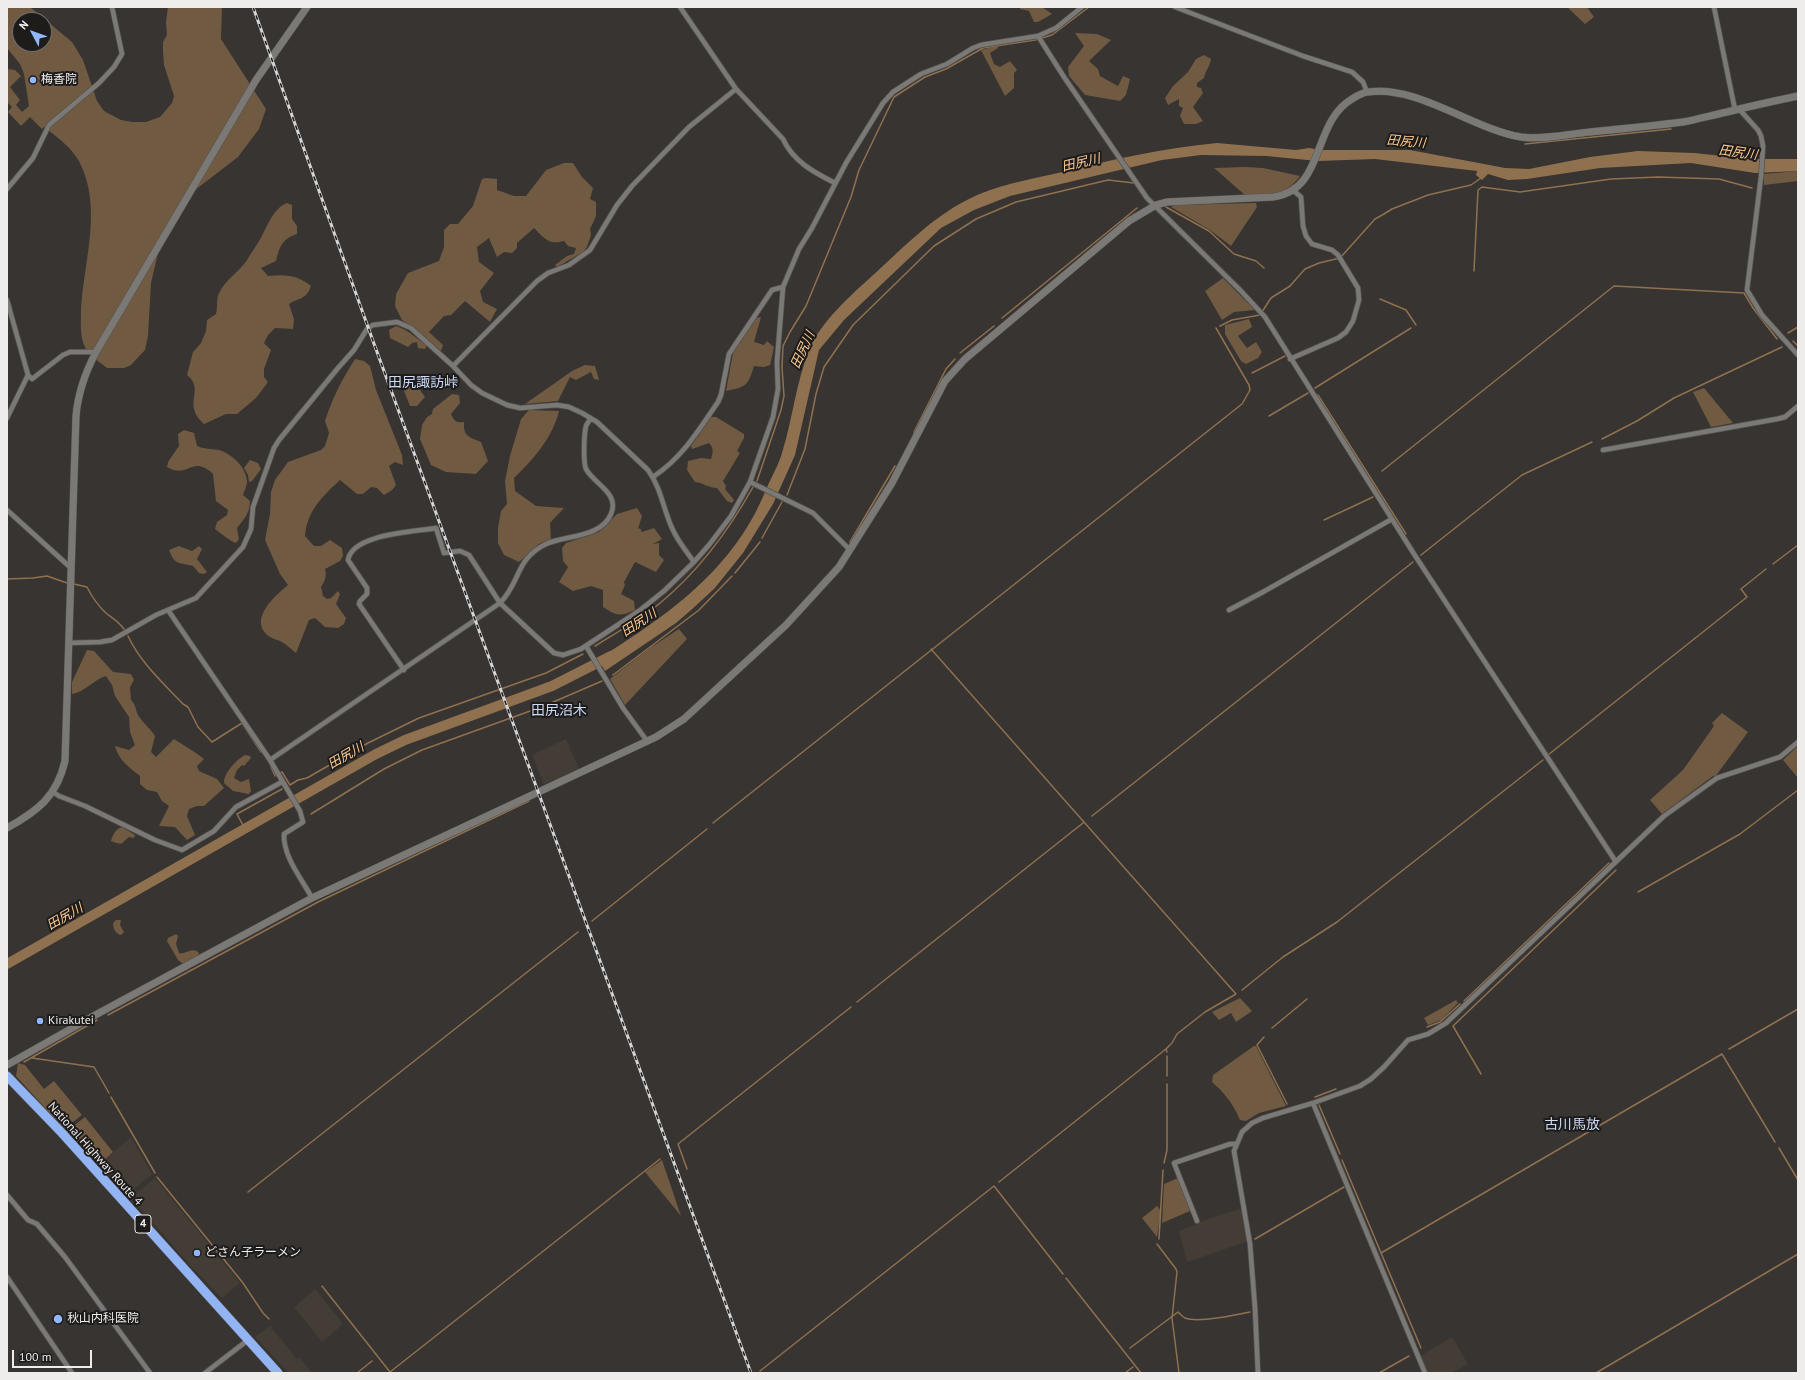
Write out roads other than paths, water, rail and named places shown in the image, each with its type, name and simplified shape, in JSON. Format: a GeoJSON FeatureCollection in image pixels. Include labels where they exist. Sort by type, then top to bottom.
{"type":"FeatureCollection","features":[{"type":"Feature","properties":{"kind":"highway","name":"National Highway Route 4"},"geometry":{"type":"LineString","coordinates":[[7,1076],[62,1133],[278,1373]]}},
{"type":"Feature","properties":{"kind":"street"},"geometry":{"type":"LineString","coordinates":[[7,189],[34,158],[49,125],[99,83],[114,67],[122,54],[112,7]]}},
{"type":"Feature","properties":{"kind":"street"},"geometry":{"type":"LineString","coordinates":[[7,828],[30,816],[42,805],[53,792],[63,773],[65,761],[78,398],[82,382],[96,352],[256,80],[307,7]]}},
{"type":"Feature","properties":{"kind":"street"},"geometry":{"type":"LineString","coordinates":[[680,7],[736,89],[783,138],[787,148],[805,167],[835,183]]}},
{"type":"Feature","properties":{"kind":"street"},"geometry":{"type":"LineString","coordinates":[[404,670],[360,604],[360,601],[367,594],[367,588],[348,560],[351,551],[356,546],[369,539],[436,528],[444,553],[460,551],[469,555],[474,560],[500,603],[554,653],[563,655],[586,646],[639,612],[664,591],[694,562],[731,516],[750,482],[777,404],[777,362],[783,287],[794,259],[835,183],[883,103],[892,92],[921,74],[947,64],[981,45],[1039,38],[1056,28],[1082,7]]}},
{"type":"Feature","properties":{"kind":"street"},"geometry":{"type":"LineString","coordinates":[[1175,7],[1303,56],[1352,72],[1363,82],[1366,92]]}},
{"type":"Feature","properties":{"kind":"street"},"geometry":{"type":"LineString","coordinates":[[1714,7],[1737,109],[1758,130],[1761,136],[1761,178],[1747,290],[1762,315],[1798,355]]}},
{"type":"Feature","properties":{"kind":"street"},"geometry":{"type":"LineString","coordinates":[[1039,38],[1147,198],[1156,205],[1265,317],[1392,519],[1616,862]]}},
{"type":"Feature","properties":{"kind":"street"},"geometry":{"type":"LineString","coordinates":[[453,366],[537,281],[548,273],[569,265],[590,250],[617,205],[632,186],[689,127],[736,89]]}},
{"type":"Feature","properties":{"kind":"street"},"geometry":{"type":"LineString","coordinates":[[7,1065],[99,1013],[312,898],[669,730],[684,719],[751,659],[819,590],[839,567],[892,483],[945,381],[955,368],[991,336],[1129,221],[1156,205],[1184,201],[1273,197],[1285,195],[1294,190],[1303,183],[1310,171],[1335,112],[1345,102],[1366,92],[1390,92],[1416,98],[1516,136],[1534,138],[1684,122],[1798,96]]}},
{"type":"Feature","properties":{"kind":"street"},"geometry":{"type":"LineString","coordinates":[[1290,359],[1338,338],[1346,332],[1354,321],[1359,300],[1358,288],[1338,255],[1332,250],[1312,244],[1306,236],[1302,226],[1301,198],[1294,190]]}},
{"type":"Feature","properties":{"kind":"street"},"geometry":{"type":"LineString","coordinates":[[653,477],[668,467],[681,454],[718,402],[721,395],[729,354],[772,290],[783,287]]}},
{"type":"Feature","properties":{"kind":"street"},"geometry":{"type":"LineString","coordinates":[[7,300],[28,375],[32,379],[63,355],[70,352],[96,352]]}},
{"type":"Feature","properties":{"kind":"street"},"geometry":{"type":"LineString","coordinates":[[69,643],[112,640],[156,615],[196,598],[243,547],[251,529],[253,506],[274,448],[354,350],[367,329],[373,325],[397,322],[411,328],[453,366],[459,374],[482,393],[507,405],[520,408],[557,405],[569,407],[591,418],[648,470],[660,489],[671,527],[694,562]]}},
{"type":"Feature","properties":{"kind":"street"},"geometry":{"type":"LineString","coordinates":[[7,418],[28,375]]}},
{"type":"Feature","properties":{"kind":"street"},"geometry":{"type":"LineString","coordinates":[[1603,450],[1777,420],[1785,417],[1798,406]]}},
{"type":"Feature","properties":{"kind":"street"},"geometry":{"type":"LineString","coordinates":[[270,760],[404,670],[500,603],[508,596],[524,561],[535,552],[547,544],[602,526],[611,513],[612,505],[609,493],[589,472],[584,462],[586,429],[591,418]]}},
{"type":"Feature","properties":{"kind":"street"},"geometry":{"type":"LineString","coordinates":[[750,482],[813,513],[850,550]]}},
{"type":"Feature","properties":{"kind":"street"},"geometry":{"type":"LineString","coordinates":[[7,510],[71,568]]}},
{"type":"Feature","properties":{"kind":"street"},"geometry":{"type":"LineString","coordinates":[[1229,610],[1392,519]]}},
{"type":"Feature","properties":{"kind":"street"},"geometry":{"type":"LineString","coordinates":[[168,610],[270,760],[300,811],[303,822],[284,834],[284,844],[312,898]]}},
{"type":"Feature","properties":{"kind":"street"},"geometry":{"type":"LineString","coordinates":[[586,646],[623,708],[646,741]]}},
{"type":"Feature","properties":{"kind":"street"},"geometry":{"type":"LineString","coordinates":[[1258,1373],[1250,1244],[1234,1151],[1236,1144],[1245,1128],[1263,1118],[1313,1103],[1360,1086],[1371,1079],[1408,1040],[1428,1034],[1446,1023],[1664,816],[1717,778],[1780,757],[1798,742]]}},
{"type":"Feature","properties":{"kind":"street"},"geometry":{"type":"LineString","coordinates":[[53,792],[155,840],[182,850],[214,831],[236,807],[282,782]]}},
{"type":"Feature","properties":{"kind":"street"},"geometry":{"type":"LineString","coordinates":[[1313,1103],[1425,1373]]}},
{"type":"Feature","properties":{"kind":"street"},"geometry":{"type":"LineString","coordinates":[[1197,1221],[1174,1163],[1230,1144],[1236,1144]]}},
{"type":"Feature","properties":{"kind":"street"},"geometry":{"type":"LineString","coordinates":[[7,1195],[28,1220],[37,1224],[65,1257],[150,1373]]}},
{"type":"Feature","properties":{"kind":"street"},"geometry":{"type":"LineString","coordinates":[[7,1277],[72,1373]]}},
{"type":"Feature","properties":{"kind":"street"},"geometry":{"type":"LineString","coordinates":[[205,1373],[248,1340]]}},
{"type":"Feature","properties":{"kind":"waterway"},"geometry":{"type":"LineString","coordinates":[[757,481],[781,410],[784,396],[782,367],[783,346],[806,306],[851,197],[859,170],[894,97],[925,77],[946,69],[983,48],[1035,40],[1052,35],[1089,7]]}},
{"type":"Feature","properties":{"kind":"waterway"},"geometry":{"type":"LineString","coordinates":[[1525,144],[1671,129]]}},
{"type":"Feature","properties":{"kind":"waterway"},"geometry":{"type":"LineString","coordinates":[[1474,271],[1478,190],[1482,187],[1520,192],[1611,179],[1658,177],[1719,179],[1752,188]]}},
{"type":"Feature","properties":{"kind":"waterway"},"geometry":{"type":"LineString","coordinates":[[1220,326],[1232,320],[1260,315],[1271,298],[1290,286],[1305,269],[1319,263],[1340,258],[1375,219],[1392,209],[1428,195],[1471,185],[1481,178]]}},
{"type":"Feature","properties":{"kind":"waterway"},"geometry":{"type":"LineString","coordinates":[[787,495],[805,449],[816,394],[824,367],[853,325],[934,246],[976,219],[1016,202],[1108,180],[1134,183]]}},
{"type":"Feature","properties":{"kind":"waterway"},"geometry":{"type":"LineString","coordinates":[[1166,207],[1209,231],[1234,254],[1256,261],[1264,268]]}},
{"type":"Feature","properties":{"kind":"waterway"},"geometry":{"type":"LineString","coordinates":[[1002,318],[1137,208]]}},
{"type":"Feature","properties":{"kind":"waterway"},"geometry":{"type":"LineString","coordinates":[[1382,471],[1614,286],[1744,293],[1753,308],[1777,339]]}},
{"type":"Feature","properties":{"kind":"waterway"},"geometry":{"type":"LineString","coordinates":[[1380,299],[1406,310],[1416,325]]}},
{"type":"Feature","properties":{"kind":"waterway"},"geometry":{"type":"LineString","coordinates":[[960,353],[994,326]]}},
{"type":"Feature","properties":{"kind":"waterway"},"geometry":{"type":"LineString","coordinates":[[1788,333],[1798,327]]}},
{"type":"Feature","properties":{"kind":"waterway"},"geometry":{"type":"LineString","coordinates":[[713,823],[1242,404],[1250,390],[1249,385],[1216,328]]}},
{"type":"Feature","properties":{"kind":"waterway"},"geometry":{"type":"LineString","coordinates":[[1315,388],[1411,328]]}},
{"type":"Feature","properties":{"kind":"waterway"},"geometry":{"type":"LineString","coordinates":[[1793,341],[1798,346]]}},
{"type":"Feature","properties":{"kind":"waterway"},"geometry":{"type":"LineString","coordinates":[[1602,439],[1637,421],[1674,398],[1782,347]]}},
{"type":"Feature","properties":{"kind":"waterway"},"geometry":{"type":"LineString","coordinates":[[1252,373],[1285,356]]}},
{"type":"Feature","properties":{"kind":"waterway"},"geometry":{"type":"LineString","coordinates":[[914,432],[946,369],[955,359]]}},
{"type":"Feature","properties":{"kind":"waterway"},"geometry":{"type":"LineString","coordinates":[[1269,416],[1308,393]]}},
{"type":"Feature","properties":{"kind":"waterway"},"geometry":{"type":"LineString","coordinates":[[1318,395],[1406,534]]}},
{"type":"Feature","properties":{"kind":"waterway"},"geometry":{"type":"LineString","coordinates":[[1421,555],[1522,475],[1592,442]]}},
{"type":"Feature","properties":{"kind":"waterway"},"geometry":{"type":"LineString","coordinates":[[850,542],[895,466]]}},
{"type":"Feature","properties":{"kind":"waterway"},"geometry":{"type":"LineString","coordinates":[[595,646],[651,610],[687,578],[723,535],[753,487]]}},
{"type":"Feature","properties":{"kind":"waterway"},"geometry":{"type":"LineString","coordinates":[[1324,520],[1373,497]]}},
{"type":"Feature","properties":{"kind":"waterway"},"geometry":{"type":"LineString","coordinates":[[762,538],[782,502]]}},
{"type":"Feature","properties":{"kind":"waterway"},"geometry":{"type":"LineString","coordinates":[[735,573],[760,542]]}},
{"type":"Feature","properties":{"kind":"waterway"},"geometry":{"type":"LineString","coordinates":[[1773,564],[1798,545]]}},
{"type":"Feature","properties":{"kind":"waterway"},"geometry":{"type":"LineString","coordinates":[[1092,816],[1413,562]]}},
{"type":"Feature","properties":{"kind":"waterway"},"geometry":{"type":"LineString","coordinates":[[1548,755],[1747,597],[1741,589],[1766,569]]}},
{"type":"Feature","properties":{"kind":"waterway"},"geometry":{"type":"LineString","coordinates":[[7,579],[47,576],[67,583]]}},
{"type":"Feature","properties":{"kind":"waterway"},"geometry":{"type":"LineString","coordinates":[[613,675],[699,610],[732,576]]}},
{"type":"Feature","properties":{"kind":"waterway"},"geometry":{"type":"LineString","coordinates":[[74,584],[87,587],[101,608],[124,629]]}},
{"type":"Feature","properties":{"kind":"waterway"},"geometry":{"type":"LineString","coordinates":[[128,636],[145,663],[183,704],[188,707],[198,727],[212,742],[242,723],[261,752]]}},
{"type":"Feature","properties":{"kind":"waterway"},"geometry":{"type":"LineString","coordinates":[[931,649],[1236,994],[1205,1012],[1177,1034],[1172,1043],[1166,1049],[1167,1052]]}},
{"type":"Feature","properties":{"kind":"waterway"},"geometry":{"type":"LineString","coordinates":[[280,773],[282,772],[290,785],[298,780],[307,778],[368,743],[419,718],[546,673],[583,654]]}},
{"type":"Feature","properties":{"kind":"waterway","name":"田尻川"},"geometry":{"type":"LineString","coordinates":[[7,964],[376,754],[405,740],[552,686],[611,656]]}},
{"type":"Feature","properties":{"kind":"waterway"},"geometry":{"type":"LineString","coordinates":[[311,814],[384,769],[422,750],[544,706],[602,681]]}},
{"type":"Feature","properties":{"kind":"waterway"},"geometry":{"type":"LineString","coordinates":[[1242,990],[1283,957],[1337,922],[1543,760]]}},
{"type":"Feature","properties":{"kind":"waterway"},"geometry":{"type":"LineString","coordinates":[[271,767],[275,776]]}},
{"type":"Feature","properties":{"kind":"waterway"},"geometry":{"type":"LineString","coordinates":[[245,829],[237,814],[282,789]]}},
{"type":"Feature","properties":{"kind":"waterway"},"geometry":{"type":"LineString","coordinates":[[1638,892],[1740,834],[1798,790]]}},
{"type":"Feature","properties":{"kind":"waterway"},"geometry":{"type":"LineString","coordinates":[[108,1015],[318,902],[529,801]]}},
{"type":"Feature","properties":{"kind":"waterway"},"geometry":{"type":"LineString","coordinates":[[857,1002],[1083,823]]}},
{"type":"Feature","properties":{"kind":"waterway"},"geometry":{"type":"LineString","coordinates":[[592,921],[707,829]]}},
{"type":"Feature","properties":{"kind":"waterway"},"geometry":{"type":"LineString","coordinates":[[1464,1001],[1609,863]]}},
{"type":"Feature","properties":{"kind":"waterway"},"geometry":{"type":"LineString","coordinates":[[1481,1074],[1453,1026],[1616,870]]}},
{"type":"Feature","properties":{"kind":"waterway"},"geometry":{"type":"LineString","coordinates":[[248,1192],[578,932]]}},
{"type":"Feature","properties":{"kind":"waterway"},"geometry":{"type":"LineString","coordinates":[[1272,1028],[1307,999]]}},
{"type":"Feature","properties":{"kind":"waterway"},"geometry":{"type":"LineString","coordinates":[[1427,1027],[1440,1022],[1460,1004]]}},
{"type":"Feature","properties":{"kind":"waterway"},"geometry":{"type":"LineString","coordinates":[[687,1169],[678,1144],[851,1007]]}},
{"type":"Feature","properties":{"kind":"waterway"},"geometry":{"type":"LineString","coordinates":[[1729,1049],[1798,1009]]}},
{"type":"Feature","properties":{"kind":"waterway"},"geometry":{"type":"LineString","coordinates":[[24,1062],[97,1020]]}},
{"type":"Feature","properties":{"kind":"waterway"},"geometry":{"type":"LineString","coordinates":[[1264,1037],[1257,1045],[1287,1104]]}},
{"type":"Feature","properties":{"kind":"waterway"},"geometry":{"type":"LineString","coordinates":[[999,1182],[1166,1049]]}},
{"type":"Feature","properties":{"kind":"waterway"},"geometry":{"type":"LineString","coordinates":[[1381,1253],[1722,1054],[1775,1142]]}},
{"type":"Feature","properties":{"kind":"waterway"},"geometry":{"type":"LineString","coordinates":[[1167,1056],[1167,1076]]}},
{"type":"Feature","properties":{"kind":"waterway"},"geometry":{"type":"LineString","coordinates":[[32,1058],[94,1067],[109,1093]]}},
{"type":"Feature","properties":{"kind":"waterway"},"geometry":{"type":"LineString","coordinates":[[1164,1163],[1167,1150],[1167,1084]]}},
{"type":"Feature","properties":{"kind":"waterway"},"geometry":{"type":"LineString","coordinates":[[1315,1097],[1336,1089]]}},
{"type":"Feature","properties":{"kind":"waterway"},"geometry":{"type":"LineString","coordinates":[[111,1097],[155,1173]]}},
{"type":"Feature","properties":{"kind":"waterway"},"geometry":{"type":"LineString","coordinates":[[1319,1105],[1340,1154]]}},
{"type":"Feature","properties":{"kind":"waterway"},"geometry":{"type":"LineString","coordinates":[[1779,1148],[1798,1180]]}},
{"type":"Feature","properties":{"kind":"waterway"},"geometry":{"type":"LineString","coordinates":[[322,1286],[390,1372],[660,1159]]}},
{"type":"Feature","properties":{"kind":"waterway"},"geometry":{"type":"LineString","coordinates":[[1342,1160],[1421,1348]]}},
{"type":"Feature","properties":{"kind":"waterway"},"geometry":{"type":"LineString","coordinates":[[1159,1239],[1163,1170]]}},
{"type":"Feature","properties":{"kind":"waterway"},"geometry":{"type":"LineString","coordinates":[[157,1177],[243,1283],[263,1313],[269,1319]]}},
{"type":"Feature","properties":{"kind":"waterway"},"geometry":{"type":"LineString","coordinates":[[760,1371],[994,1186],[1063,1274]]}},
{"type":"Feature","properties":{"kind":"waterway"},"geometry":{"type":"LineString","coordinates":[[1255,1239],[1344,1187]]}},
{"type":"Feature","properties":{"kind":"waterway"},"geometry":{"type":"LineString","coordinates":[[1157,1244],[1177,1272],[1172,1318],[1179,1373]]}},
{"type":"Feature","properties":{"kind":"waterway"},"geometry":{"type":"LineString","coordinates":[[1596,1373],[1798,1254]]}},
{"type":"Feature","properties":{"kind":"waterway"},"geometry":{"type":"LineString","coordinates":[[1066,1278],[1141,1373]]}},
{"type":"Feature","properties":{"kind":"waterway"},"geometry":{"type":"LineString","coordinates":[[1130,1348],[1178,1312],[1185,1318],[1198,1320],[1250,1312]]}},
{"type":"Feature","properties":{"kind":"waterway"},"geometry":{"type":"LineString","coordinates":[[1379,1373],[1409,1356]]}},
{"type":"Feature","properties":{"kind":"waterway"},"geometry":{"type":"LineString","coordinates":[[357,1373],[372,1361]]}},
{"type":"Feature","properties":{"kind":"waterway"},"geometry":{"type":"LineString","coordinates":[[1125,1373],[1133,1367]]}},
{"type":"Feature","properties":{"kind":"railway"},"geometry":{"type":"LineString","coordinates":[[253,7],[373,341],[751,1373]]}},
{"type":"Feature","properties":{"kind":"place","name":"梅香院"},"geometry":{"type":"Point","coordinates":[33,80]}},
{"type":"Feature","properties":{"kind":"place","name":"Kirakutei"},"geometry":{"type":"Point","coordinates":[40,1021]}},
{"type":"Feature","properties":{"kind":"place","name":"どさん子ラーメン"},"geometry":{"type":"Point","coordinates":[197,1253]}},
{"type":"Feature","properties":{"kind":"place","name":"秋山内科医院"},"geometry":{"type":"Point","coordinates":[58,1319]}},
{"type":"Feature","properties":{"kind":"district","name":"田尻諏訪峠"},"geometry":{"type":"Point","coordinates":[423,383]}},
{"type":"Feature","properties":{"kind":"district","name":"田尻沼木"},"geometry":{"type":"Point","coordinates":[559,711]}},
{"type":"Feature","properties":{"kind":"district","name":"古川馬放"},"geometry":{"type":"Point","coordinates":[1572,1125]}}]}
